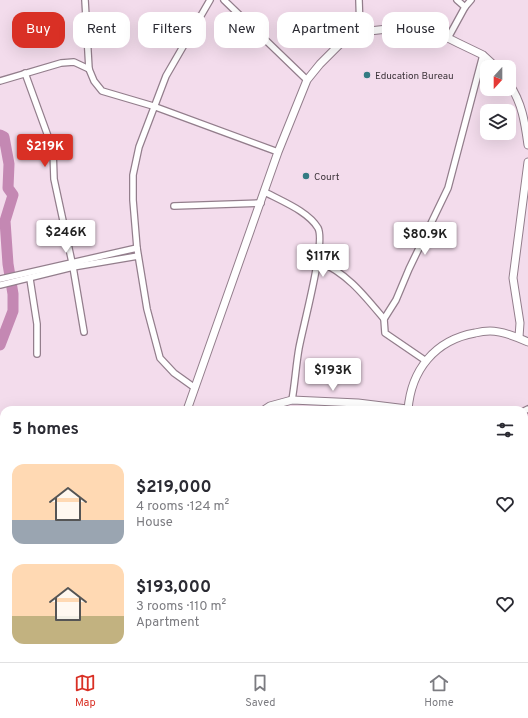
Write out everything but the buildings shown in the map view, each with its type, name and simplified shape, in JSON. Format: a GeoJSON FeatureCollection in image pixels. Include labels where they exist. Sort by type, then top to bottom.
{"type":"FeatureCollection","features":[{"type":"Feature","properties":{"kind":"street"},"geometry":{"type":"LineString","coordinates":[[85,0],[89,69],[94,81],[102,91],[153,106],[278,152]]}},
{"type":"Feature","properties":{"kind":"street"},"geometry":{"type":"LineString","coordinates":[[195,388],[174,373],[160,358],[147,309],[138,256],[132,200],[133,175],[139,147],[153,106],[166,76],[210,0]]}},
{"type":"Feature","properties":{"kind":"street"},"geometry":{"type":"LineString","coordinates":[[224,0],[307,80]]}},
{"type":"Feature","properties":{"kind":"street"},"geometry":{"type":"LineString","coordinates":[[359,0],[359,12]]}},
{"type":"Feature","properties":{"kind":"street"},"geometry":{"type":"LineString","coordinates":[[457,0],[465,7]]}},
{"type":"Feature","properties":{"kind":"street"},"geometry":{"type":"LineString","coordinates":[[449,36],[465,7],[471,0]]}},
{"type":"Feature","properties":{"kind":"street"},"geometry":{"type":"LineString","coordinates":[[449,38],[483,55],[488,60]]}},
{"type":"Feature","properties":{"kind":"street"},"geometry":{"type":"LineString","coordinates":[[188,406],[278,152],[307,80],[336,48]]}},
{"type":"Feature","properties":{"kind":"street"},"geometry":{"type":"LineString","coordinates":[[426,361],[385,333],[384,319],[396,300],[409,269],[448,188],[483,55]]}},
{"type":"Feature","properties":{"kind":"street"},"geometry":{"type":"LineString","coordinates":[[0,81],[68,62],[89,69]]}},
{"type":"Feature","properties":{"kind":"street"},"geometry":{"type":"LineString","coordinates":[[26,73],[53,150],[54,179],[73,265],[84,332]]}},
{"type":"Feature","properties":{"kind":"street"},"geometry":{"type":"LineString","coordinates":[[516,94],[522,109],[528,145]]}},
{"type":"Feature","properties":{"kind":"street"},"geometry":{"type":"LineString","coordinates":[[519,338],[520,323],[513,278],[528,162]]}},
{"type":"Feature","properties":{"kind":"street"},"geometry":{"type":"LineString","coordinates":[[264,192],[306,215],[317,226],[320,239],[318,261],[299,348],[292,400]]}},
{"type":"Feature","properties":{"kind":"street"},"geometry":{"type":"LineString","coordinates":[[174,206],[261,202]]}},
{"type":"Feature","properties":{"kind":"street"},"geometry":{"type":"LineString","coordinates":[[0,285],[30,279],[73,265],[137,248]]}},
{"type":"Feature","properties":{"kind":"street"},"geometry":{"type":"LineString","coordinates":[[0,279],[73,265],[138,256]]}},
{"type":"Feature","properties":{"kind":"street"},"geometry":{"type":"LineString","coordinates":[[318,261],[331,267],[350,280],[384,319]]}},
{"type":"Feature","properties":{"kind":"street"},"geometry":{"type":"LineString","coordinates":[[30,279],[37,324],[38,354]]}},
{"type":"Feature","properties":{"kind":"street"},"geometry":{"type":"LineString","coordinates":[[408,406],[410,393],[416,376],[426,361],[446,342],[459,337],[490,331],[519,338],[528,342]]}},
{"type":"Feature","properties":{"kind":"street"},"geometry":{"type":"LineString","coordinates":[[270,406],[292,400],[358,403],[379,406]]}},
{"type":"Feature","properties":{"kind":"waterway"},"geometry":{"type":"LineString","coordinates":[[0,135],[4,137],[9,164],[8,188],[13,195],[5,221],[8,264],[13,294],[13,311],[0,345]]}},
{"type":"Feature","properties":{"kind":"place","name":"Education Bureau"},"geometry":{"type":"Point","coordinates":[367,75]}},
{"type":"Feature","properties":{"kind":"place","name":"Court"},"geometry":{"type":"Point","coordinates":[306,176]}}]}
